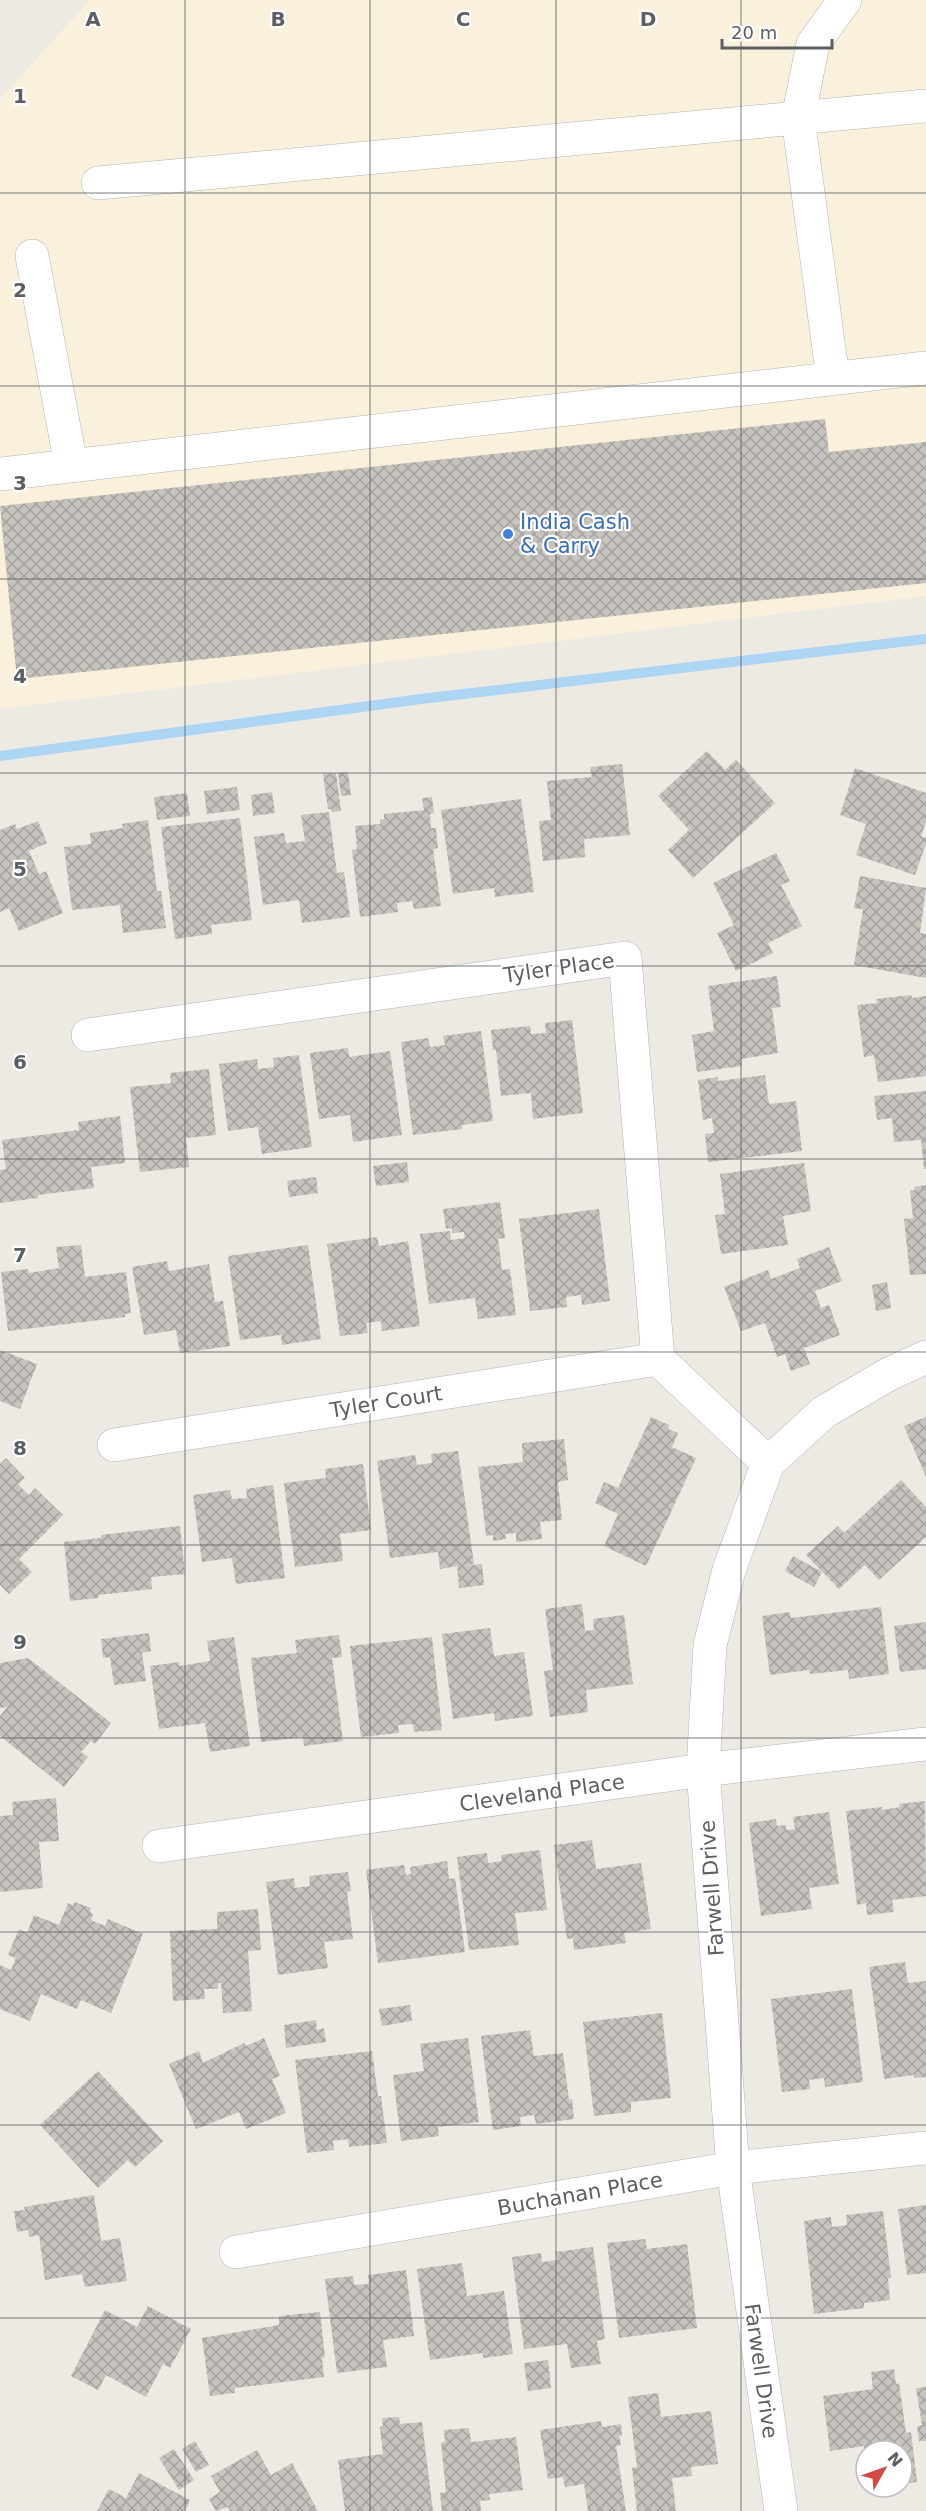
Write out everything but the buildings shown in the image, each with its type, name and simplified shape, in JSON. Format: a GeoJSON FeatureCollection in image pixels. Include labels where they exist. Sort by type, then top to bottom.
{"type":"FeatureCollection","features":[{"type":"Feature","properties":{"kind":"street"},"geometry":{"type":"LineString","coordinates":[[833,379],[798,118],[813,44],[845,0]]}},
{"type":"Feature","properties":{"kind":"street"},"geometry":{"type":"LineString","coordinates":[[98,183],[926,106]]}},
{"type":"Feature","properties":{"kind":"street"},"geometry":{"type":"LineString","coordinates":[[32,256],[71,465]]}},
{"type":"Feature","properties":{"kind":"street"},"geometry":{"type":"LineString","coordinates":[[0,474],[926,368]]}},
{"type":"Feature","properties":{"kind":"street","name":"Tyler Place"},"geometry":{"type":"LineString","coordinates":[[88,1035],[625,958],[658,1359]]}},
{"type":"Feature","properties":{"kind":"street","name":"Farwell Drive"},"geometry":{"type":"LineString","coordinates":[[781,2511],[733,2168],[703,1770],[710,1645],[729,1570],[768,1463],[824,1413],[889,1374],[926,1357]]}},
{"type":"Feature","properties":{"kind":"street"},"geometry":{"type":"LineString","coordinates":[[658,1359],[768,1463]]}},
{"type":"Feature","properties":{"kind":"street","name":"Tyler Court"},"geometry":{"type":"LineString","coordinates":[[114,1445],[658,1359]]}},
{"type":"Feature","properties":{"kind":"street","name":"Cleveland Place"},"geometry":{"type":"LineString","coordinates":[[159,1846],[703,1770],[926,1744]]}},
{"type":"Feature","properties":{"kind":"street","name":"Buchanan Place"},"geometry":{"type":"LineString","coordinates":[[236,2252],[733,2168],[926,2148]]}},
{"type":"Feature","properties":{"kind":"shaded area"},"geometry":{"type":"Polygon","coordinates":[[[90,0],[926,0],[926,596],[0,709],[0,99],[90,0]]]}},
{"type":"Feature","properties":{"kind":"waterway"},"geometry":{"type":"LineString","coordinates":[[0,756],[421,699],[926,639]]}},
{"type":"Feature","properties":{"kind":"place","name":"India Cash & Carry"},"geometry":{"type":"Point","coordinates":[508,534]}}]}
